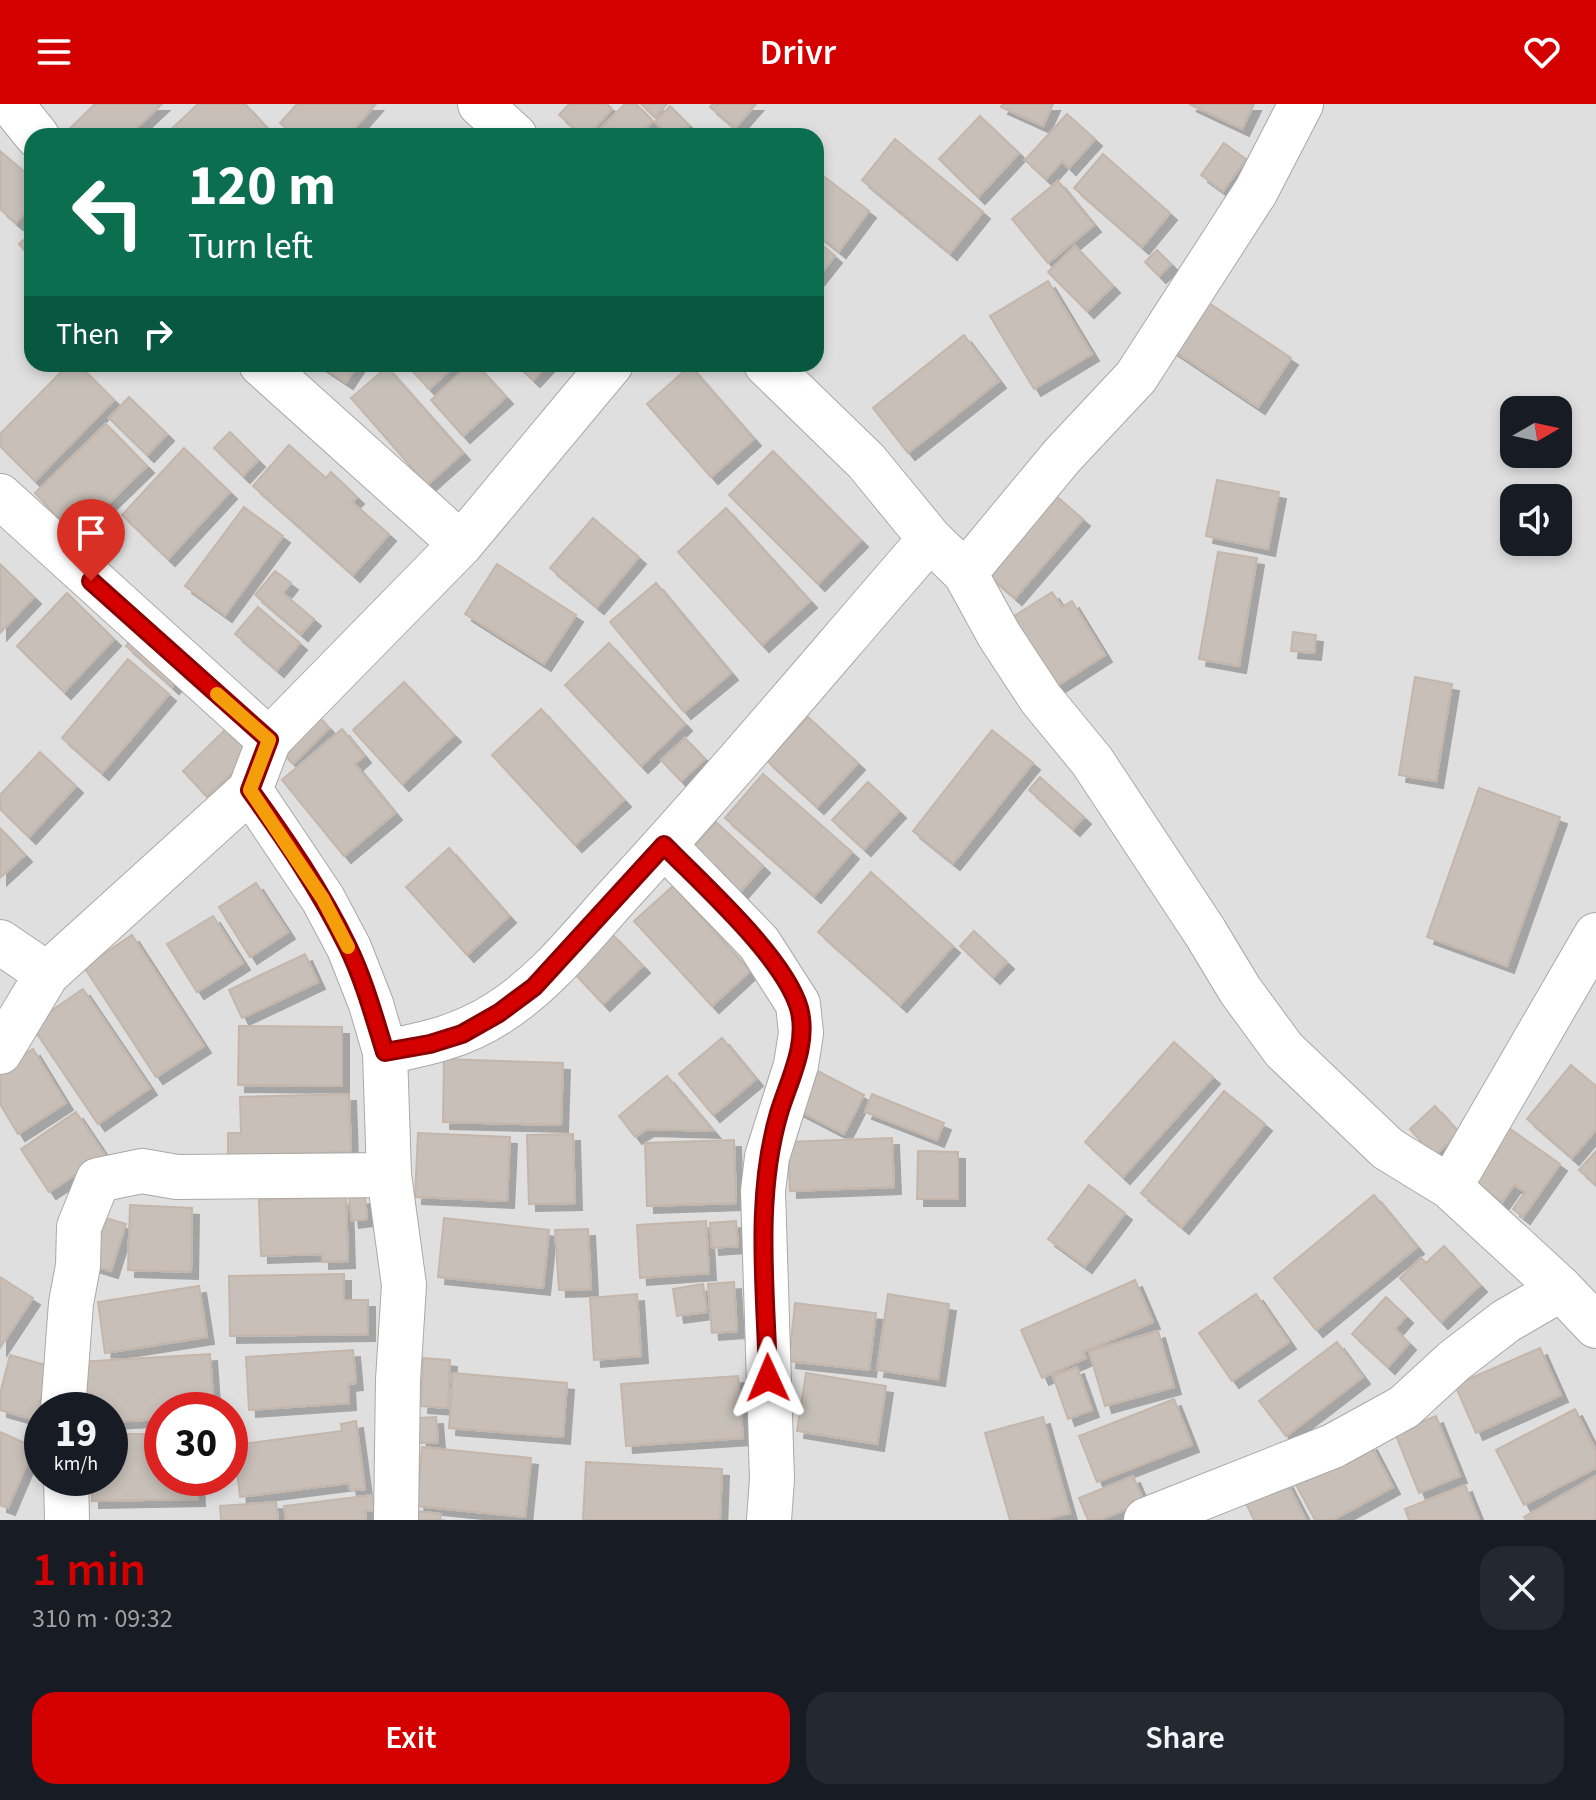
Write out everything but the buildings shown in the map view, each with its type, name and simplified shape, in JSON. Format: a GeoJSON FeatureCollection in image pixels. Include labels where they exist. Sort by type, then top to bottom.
{"type":"FeatureCollection","features":[{"type":"Feature","properties":{"kind":"street"},"geometry":{"type":"LineString","coordinates":[[11,104],[30,128]]}},
{"type":"Feature","properties":{"kind":"street"},"geometry":{"type":"LineString","coordinates":[[480,104],[506,128]]}},
{"type":"Feature","properties":{"kind":"street"},"geometry":{"type":"LineString","coordinates":[[965,573],[1062,456],[1136,377],[1256,191],[1301,104]]}},
{"type":"Feature","properties":{"kind":"street"},"geometry":{"type":"LineString","coordinates":[[270,372],[461,544]]}},
{"type":"Feature","properties":{"kind":"street"},"geometry":{"type":"LineString","coordinates":[[0,1052],[47,974],[250,790],[269,740],[461,544],[604,372]]}},
{"type":"Feature","properties":{"kind":"street"},"geometry":{"type":"LineString","coordinates":[[774,372],[866,461],[930,539],[965,573],[999,635],[1041,699],[1092,761],[1240,990],[1284,1050],[1388,1149],[1450,1187],[1561,1289],[1596,1326]]}},
{"type":"Feature","properties":{"kind":"street"},"geometry":{"type":"LineString","coordinates":[[0,496],[269,740]]}},
{"type":"Feature","properties":{"kind":"street"},"geometry":{"type":"LineString","coordinates":[[385,1052],[430,1044],[462,1034],[499,1013],[534,987],[664,845],[930,539]]}},
{"type":"Feature","properties":{"kind":"street"},"geometry":{"type":"LineString","coordinates":[[250,790],[323,899],[349,948],[371,1004],[385,1052],[389,1175],[404,1285],[398,1380],[396,1520]]}},
{"type":"Feature","properties":{"kind":"street"},"geometry":{"type":"LineString","coordinates":[[664,845],[759,943],[798,1004],[801,1018],[796,1065],[767,1157],[763,1191],[772,1479],[769,1520]]}},
{"type":"Feature","properties":{"kind":"street"},"geometry":{"type":"LineString","coordinates":[[1450,1187],[1596,935]]}},
{"type":"Feature","properties":{"kind":"street"},"geometry":{"type":"LineString","coordinates":[[0,942],[47,974]]}},
{"type":"Feature","properties":{"kind":"street"},"geometry":{"type":"LineString","coordinates":[[63,1392],[71,1303],[78,1266],[79,1227],[98,1180],[142,1171],[177,1177],[389,1175]]}},
{"type":"Feature","properties":{"kind":"street"},"geometry":{"type":"LineString","coordinates":[[1146,1520],[1333,1446],[1404,1407],[1454,1361],[1506,1321],[1561,1289]]}},
{"type":"Feature","properties":{"kind":"street"},"geometry":{"type":"LineString","coordinates":[[66,1496],[67,1520]]}},
{"type":"Feature","properties":{"kind":"shaded area"},"geometry":{"type":"Polygon","coordinates":[[[0,104],[1596,104],[1596,1520],[0,1520],[0,104]]]}},
{"type":"Feature","properties":{"kind":"slow traffic"},"geometry":{"type":"LineString","coordinates":[[217,694],[269,740],[250,790],[323,899],[348,947]]}},
{"type":"Feature","properties":{"kind":"route"},"geometry":{"type":"LineString","coordinates":[[91,581],[269,740],[250,790],[323,899],[349,948],[371,1004],[385,1052],[430,1044],[462,1034],[499,1013],[534,987],[664,845],[759,943],[798,1004],[801,1018],[796,1065],[767,1157],[763,1191],[768,1378]]}}]}
